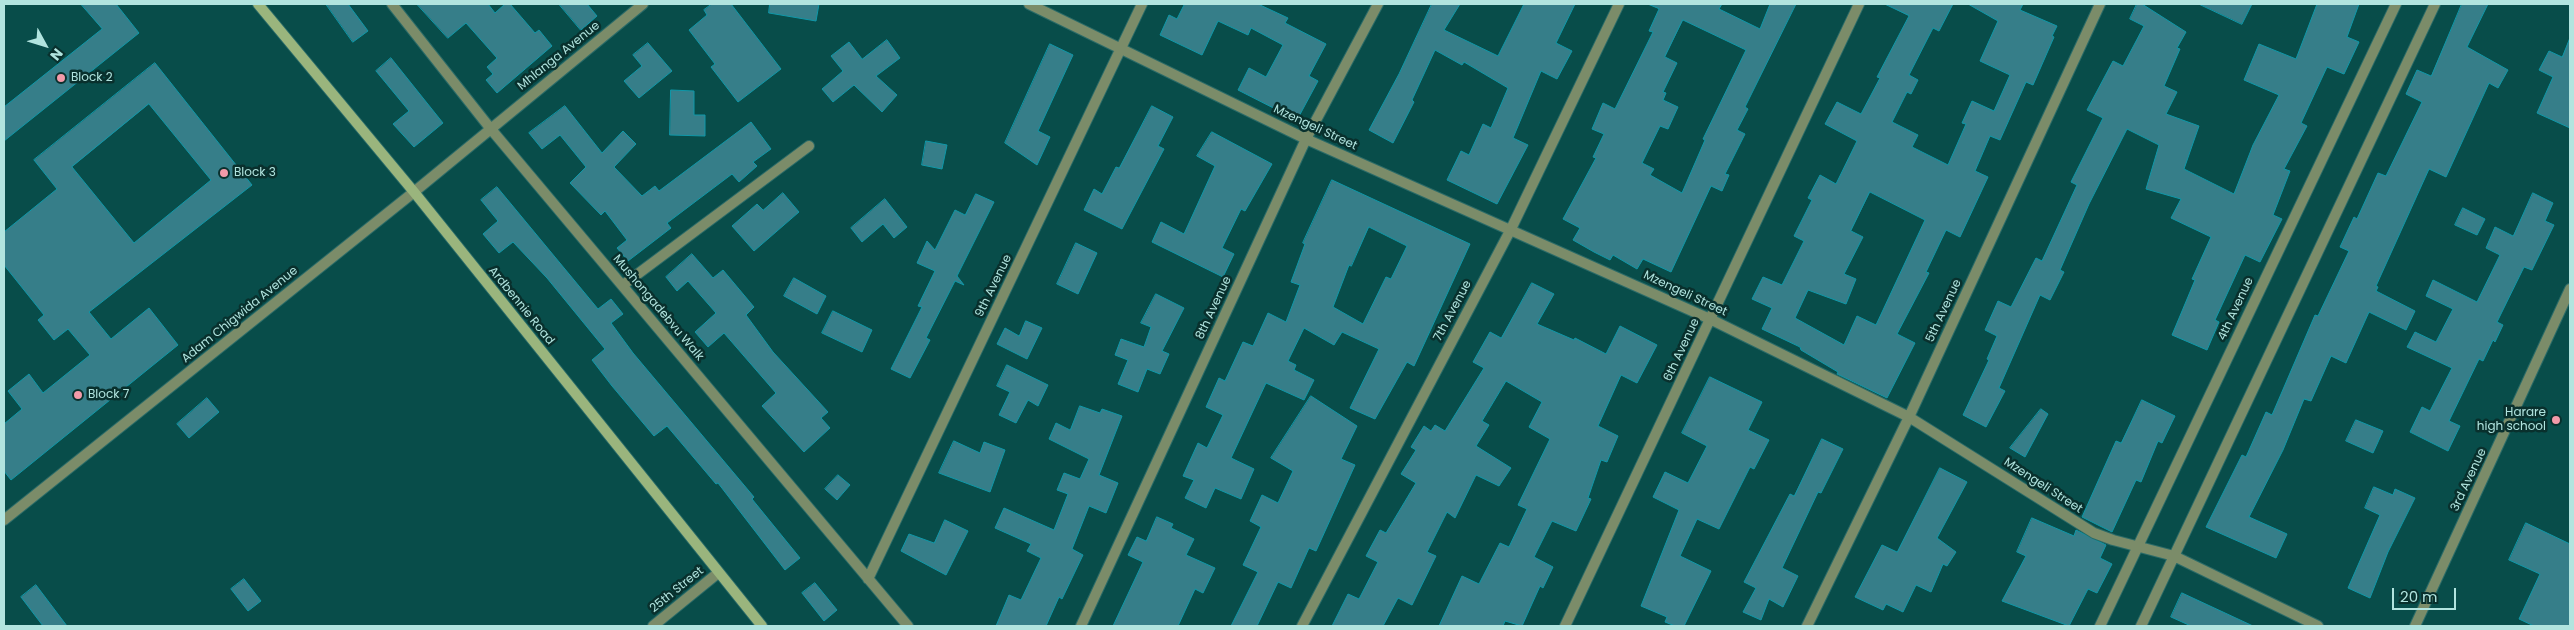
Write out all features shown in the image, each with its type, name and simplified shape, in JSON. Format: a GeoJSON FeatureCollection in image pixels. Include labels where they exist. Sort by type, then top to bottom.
{"type":"FeatureCollection","features":[{"type":"Feature","properties":{"kind":"main road","name":"Ardbennie Road"},"geometry":{"type":"LineString","coordinates":[[258,4],[414,192],[762,626]]}},
{"type":"Feature","properties":{"kind":"street","name":"Mushongadebvu Walk"},"geometry":{"type":"LineString","coordinates":[[392,4],[490,128],[908,626]]}},
{"type":"Feature","properties":{"kind":"street","name":"Mhlanga Avenue"},"geometry":{"type":"LineString","coordinates":[[490,128],[643,4]]}},
{"type":"Feature","properties":{"kind":"street","name":"Mzengeli Street"},"geometry":{"type":"LineString","coordinates":[[1029,4],[1122,47],[1306,139],[1710,319],[1908,416],[2083,527],[2113,540],[2174,556],[2318,626]]}},
{"type":"Feature","properties":{"kind":"street","name":"9th Avenue"},"geometry":{"type":"LineString","coordinates":[[868,579],[1142,4]]}},
{"type":"Feature","properties":{"kind":"street","name":"8th Avenue"},"geometry":{"type":"LineString","coordinates":[[1081,626],[1306,139],[1378,4]]}},
{"type":"Feature","properties":{"kind":"street","name":"7th Avenue"},"geometry":{"type":"LineString","coordinates":[[1302,626],[1511,229],[1619,4]]}},
{"type":"Feature","properties":{"kind":"street","name":"6th Avenue"},"geometry":{"type":"LineString","coordinates":[[1566,626],[1859,4]]}},
{"type":"Feature","properties":{"kind":"street","name":"5th Avenue"},"geometry":{"type":"LineString","coordinates":[[1807,626],[1908,416],[2100,4]]}},
{"type":"Feature","properties":{"kind":"street","name":"4th Avenue"},"geometry":{"type":"LineString","coordinates":[[2100,626],[2396,4]]}},
{"type":"Feature","properties":{"kind":"street"},"geometry":{"type":"LineString","coordinates":[[2141,626],[2435,4]]}},
{"type":"Feature","properties":{"kind":"street","name":"Adam Chigwida Avenue"},"geometry":{"type":"LineString","coordinates":[[4,520],[414,192],[490,128]]}},
{"type":"Feature","properties":{"kind":"street"},"geometry":{"type":"LineString","coordinates":[[623,285],[809,146]]}},
{"type":"Feature","properties":{"kind":"street","name":"3rd Avenue"},"geometry":{"type":"LineString","coordinates":[[2415,626],[2570,289]]}},
{"type":"Feature","properties":{"kind":"street","name":"25th Street"},"geometry":{"type":"LineString","coordinates":[[653,626],[718,573]]}},
{"type":"Feature","properties":{"kind":"building","name":"Block 2"},"geometry":{"type":"Polygon","coordinates":[[[81,4],[116,4],[139,33],[4,141],[4,107],[102,29],[81,4]]]}},
{"type":"Feature","properties":{"kind":"building"},"geometry":{"type":"Polygon","coordinates":[[[326,4],[348,4],[368,31],[353,42],[326,4]]]}},
{"type":"Feature","properties":{"kind":"building"},"geometry":{"type":"Polygon","coordinates":[[[417,4],[488,4],[495,13],[505,4],[510,4],[535,33],[539,30],[552,46],[497,93],[486,80],[493,74],[487,67],[497,58],[466,23],[448,38],[417,4]]]}},
{"type":"Feature","properties":{"kind":"building"},"geometry":{"type":"Polygon","coordinates":[[[559,4],[587,4],[597,16],[581,30],[559,4]]]}},
{"type":"Feature","properties":{"kind":"building"},"geometry":{"type":"Polygon","coordinates":[[[712,4],[731,4],[781,69],[738,102],[711,67],[715,64],[689,30],[707,15],[704,10],[712,4]]]}},
{"type":"Feature","properties":{"kind":"building"},"geometry":{"type":"Polygon","coordinates":[[[770,4],[819,4],[816,21],[769,13],[770,4]]]}},
{"type":"Feature","properties":{"kind":"building"},"geometry":{"type":"Polygon","coordinates":[[[1182,4],[1258,4],[1288,18],[1285,23],[1326,44],[1309,76],[1318,81],[1297,120],[1238,90],[1249,68],[1266,77],[1283,45],[1251,28],[1248,35],[1218,21],[1202,55],[1160,35],[1169,15],[1177,19],[1184,5],[1182,4]]]}},
{"type":"Feature","properties":{"kind":"building"},"geometry":{"type":"Polygon","coordinates":[[[1432,4],[1460,4],[1444,30],[1498,56],[1524,4],[1575,4],[1556,43],[1572,51],[1557,79],[1541,71],[1513,138],[1528,145],[1497,204],[1447,180],[1461,151],[1469,155],[1483,124],[1491,128],[1508,88],[1464,62],[1462,65],[1435,50],[1412,100],[1414,102],[1393,143],[1369,130],[1399,74],[1432,4]]]}},
{"type":"Feature","properties":{"kind":"building"},"geometry":{"type":"Polygon","coordinates":[[[1648,4],[1722,4],[1719,9],[1760,29],[1770,4],[1796,4],[1745,107],[1748,109],[1737,130],[1745,134],[1725,174],[1729,175],[1722,191],[1711,186],[1671,272],[1643,259],[1637,269],[1613,255],[1610,260],[1573,240],[1580,228],[1563,219],[1596,158],[1593,157],[1604,134],[1592,129],[1603,103],[1615,109],[1653,32],[1649,31],[1659,9],[1648,4]],[[1683,20],[1665,57],[1677,63],[1663,92],[1666,93],[1663,100],[1678,107],[1668,129],[1660,126],[1642,163],[1654,169],[1650,175],[1682,193],[1705,140],[1703,139],[1746,50],[1683,20]]]}},
{"type":"Feature","properties":{"kind":"building"},"geometry":{"type":"Polygon","coordinates":[[[1885,4],[1953,4],[1939,31],[1933,28],[1909,75],[1918,80],[1911,94],[1907,92],[1892,122],[1918,135],[1912,147],[1948,165],[1966,124],[1962,123],[1972,101],[1994,111],[2010,75],[1980,61],[1998,21],[1968,4],[2023,4],[2020,10],[2057,26],[2033,85],[2026,82],[2000,140],[1990,136],[1975,171],[1988,177],[1960,237],[1946,230],[1926,272],[1929,273],[1897,334],[1915,343],[1887,398],[1837,374],[1838,372],[1801,350],[1800,347],[1762,329],[1772,308],[1752,299],[1763,277],[1782,285],[1804,241],[1794,236],[1812,200],[1808,198],[1820,175],[1836,184],[1857,141],[1825,124],[1837,102],[1861,114],[1880,78],[1877,77],[1909,16],[1885,4]],[[1870,192],[1851,231],[1863,237],[1844,274],[1856,279],[1846,304],[1808,290],[1795,318],[1844,345],[1857,316],[1876,325],[1925,220],[1870,192]]]}},
{"type":"Feature","properties":{"kind":"building"},"geometry":{"type":"Polygon","coordinates":[[[2137,4],[2142,4],[2186,32],[2177,48],[2180,49],[2164,86],[2177,92],[2166,114],[2199,126],[2184,169],[2234,194],[2253,145],[2279,95],[2244,80],[2259,44],[2296,59],[2317,4],[2359,4],[2347,37],[2359,42],[2344,74],[2327,67],[2301,123],[2307,126],[2284,169],[2290,171],[2273,215],[2282,219],[2260,262],[2245,255],[2215,320],[2219,322],[2207,350],[2172,335],[2195,280],[2192,279],[2211,237],[2171,218],[2181,199],[2146,189],[2159,145],[2127,129],[2089,204],[2060,270],[2064,272],[2050,300],[2040,295],[1999,388],[2005,391],[1986,427],[1963,415],[1989,360],[1987,359],[1997,336],[1985,330],[1998,301],[2011,307],[2036,258],[2042,261],[2077,185],[2071,182],[2103,118],[2087,110],[2113,61],[2123,66],[2144,26],[2130,19],[2137,4]]]}},
{"type":"Feature","properties":{"kind":"building"},"geometry":{"type":"Polygon","coordinates":[[[2199,4],[2252,4],[2242,24],[2199,4]]]}},
{"type":"Feature","properties":{"kind":"building"},"geometry":{"type":"Polygon","coordinates":[[[2462,4],[2488,4],[2467,47],[2508,70],[2498,88],[2489,83],[2446,177],[2429,169],[2376,286],[2378,287],[2376,291],[2415,311],[2406,330],[2369,312],[2346,363],[2331,356],[2311,401],[2304,399],[2283,450],[2249,517],[2287,534],[2276,558],[2206,527],[2242,455],[2246,457],[2266,412],[2272,415],[2315,315],[2318,316],[2349,251],[2340,247],[2354,217],[2357,219],[2378,173],[2386,176],[2422,102],[2406,94],[2417,70],[2431,76],[2462,4]]]}},
{"type":"Feature","properties":{"kind":"building"},"geometry":{"type":"Polygon","coordinates":[[[2570,38],[2570,128],[2537,113],[2553,77],[2539,70],[2549,51],[2562,57],[2570,38]]]}},
{"type":"Feature","properties":{"kind":"building"},"geometry":{"type":"Polygon","coordinates":[[[887,40],[900,58],[876,76],[897,95],[882,112],[854,85],[833,102],[822,89],[843,71],[831,56],[849,42],[862,59],[887,40]]]}},
{"type":"Feature","properties":{"kind":"building"},"geometry":{"type":"Polygon","coordinates":[[[648,43],[672,71],[639,98],[624,81],[642,66],[633,55],[648,43]]]}},
{"type":"Feature","properties":{"kind":"building"},"geometry":{"type":"Polygon","coordinates":[[[1050,44],[1073,55],[1038,131],[1050,137],[1037,165],[1005,143],[1050,44]]]}},
{"type":"Feature","properties":{"kind":"building"},"geometry":{"type":"Polygon","coordinates":[[[391,58],[443,123],[414,147],[393,124],[409,111],[376,71],[391,58]]]}},
{"type":"Feature","properties":{"kind":"building"},"geometry":{"type":"Polygon","coordinates":[[[155,63],[252,185],[89,312],[111,339],[149,308],[178,345],[11,480],[4,471],[4,424],[22,409],[8,391],[29,374],[43,393],[90,355],[68,329],[54,340],[38,320],[44,315],[4,265],[4,232],[57,189],[34,160],[155,63]],[[149,104],[72,167],[134,243],[211,180],[149,104]]]}},
{"type":"Feature","properties":{"kind":"building"},"geometry":{"type":"Polygon","coordinates":[[[671,90],[694,91],[694,115],[705,115],[705,136],[670,135],[671,90]]]}},
{"type":"Feature","properties":{"kind":"building"},"geometry":{"type":"Polygon","coordinates":[[[565,106],[602,153],[623,131],[636,144],[614,167],[642,196],[655,186],[659,191],[751,122],[771,149],[753,162],[757,166],[739,182],[732,174],[667,223],[671,228],[628,261],[617,248],[627,240],[605,211],[601,215],[570,183],[586,167],[560,135],[542,149],[529,133],[565,106]]]}},
{"type":"Feature","properties":{"kind":"building"},"geometry":{"type":"Polygon","coordinates":[[[1152,106],[1173,117],[1158,146],[1164,149],[1122,229],[1084,210],[1094,189],[1102,194],[1116,167],[1119,168],[1152,106]]]}},
{"type":"Feature","properties":{"kind":"building"},"geometry":{"type":"Polygon","coordinates":[[[1212,132],[1272,164],[1245,211],[1241,209],[1222,248],[1234,254],[1223,277],[1152,242],[1161,222],[1184,234],[1215,166],[1197,156],[1212,132]]]}},
{"type":"Feature","properties":{"kind":"building"},"geometry":{"type":"Polygon","coordinates":[[[926,141],[947,145],[942,169],[922,165],[926,141]]]}},
{"type":"Feature","properties":{"kind":"building"},"geometry":{"type":"Polygon","coordinates":[[[1332,180],[1470,244],[1414,366],[1407,362],[1375,419],[1350,408],[1379,349],[1342,332],[1334,345],[1304,328],[1288,361],[1296,365],[1294,370],[1314,380],[1304,400],[1266,383],[1231,458],[1254,469],[1241,499],[1215,488],[1206,508],[1185,498],[1194,480],[1183,476],[1198,443],[1207,448],[1223,415],[1206,407],[1219,378],[1225,381],[1243,342],[1253,346],[1268,313],[1286,322],[1300,285],[1291,282],[1305,244],[1303,243],[1332,180]],[[1369,227],[1351,266],[1349,265],[1333,307],[1363,324],[1386,277],[1391,279],[1407,246],[1369,227]]]}},
{"type":"Feature","properties":{"kind":"building"},"geometry":{"type":"Polygon","coordinates":[[[497,187],[598,309],[611,299],[623,314],[611,323],[633,353],[754,497],[752,499],[800,558],[785,570],[718,483],[716,484],[667,426],[654,436],[612,386],[592,360],[605,349],[547,278],[513,242],[499,253],[483,234],[498,221],[481,200],[497,187]]]}},
{"type":"Feature","properties":{"kind":"building"},"geometry":{"type":"Polygon","coordinates":[[[783,193],[799,212],[754,251],[732,226],[757,204],[763,210],[783,193]]]}},
{"type":"Feature","properties":{"kind":"building"},"geometry":{"type":"Polygon","coordinates":[[[2533,193],[2553,203],[2545,221],[2554,225],[2532,270],[2524,267],[2497,322],[2503,325],[2495,342],[2493,340],[2483,361],[2479,359],[2449,421],[2460,426],[2448,451],[2410,432],[2422,407],[2430,411],[2452,368],[2407,347],[2415,332],[2436,342],[2453,309],[2426,296],[2433,280],[2477,302],[2500,255],[2486,248],[2495,227],[2513,236],[2533,193]]]}},
{"type":"Feature","properties":{"kind":"building"},"geometry":{"type":"Polygon","coordinates":[[[976,194],[994,202],[957,276],[964,285],[955,281],[926,338],[930,340],[910,378],[891,369],[922,307],[918,306],[935,271],[917,263],[927,241],[935,250],[955,210],[965,215],[976,194]]]}},
{"type":"Feature","properties":{"kind":"building"},"geometry":{"type":"Polygon","coordinates":[[[885,199],[907,227],[894,238],[883,224],[862,242],[851,228],[885,199]]]}},
{"type":"Feature","properties":{"kind":"building"},"geometry":{"type":"Polygon","coordinates":[[[2463,208],[2485,219],[2477,235],[2455,225],[2463,208]]]}},
{"type":"Feature","properties":{"kind":"building"},"geometry":{"type":"Polygon","coordinates":[[[1076,243],[1097,253],[1078,294],[1057,284],[1076,243]]]}},
{"type":"Feature","properties":{"kind":"building"},"geometry":{"type":"Polygon","coordinates":[[[692,254],[713,278],[723,270],[754,307],[746,315],[773,352],[828,412],[821,418],[830,428],[804,452],[762,406],[776,393],[724,333],[708,347],[695,332],[716,313],[688,281],[677,291],[666,277],[692,254]]]}},
{"type":"Feature","properties":{"kind":"building"},"geometry":{"type":"Polygon","coordinates":[[[794,278],[826,296],[817,314],[784,296],[794,278]]]}},
{"type":"Feature","properties":{"kind":"building"},"geometry":{"type":"Polygon","coordinates":[[[1532,283],[1554,294],[1537,324],[1574,340],[1575,338],[1606,354],[1620,326],[1657,345],[1637,383],[1621,375],[1598,426],[1618,436],[1607,462],[1601,460],[1588,498],[1591,499],[1576,531],[1552,521],[1534,557],[1553,567],[1543,588],[1540,586],[1522,626],[1505,621],[1503,626],[1439,626],[1462,576],[1479,584],[1500,543],[1509,547],[1527,509],[1518,505],[1550,439],[1529,427],[1542,402],[1506,381],[1482,421],[1489,425],[1476,446],[1511,468],[1499,486],[1476,475],[1455,518],[1447,512],[1427,552],[1436,556],[1412,605],[1398,598],[1383,626],[1332,626],[1348,594],[1359,599],[1378,562],[1366,556],[1380,530],[1386,533],[1416,483],[1401,474],[1416,450],[1411,447],[1424,426],[1431,431],[1435,425],[1445,431],[1484,368],[1473,362],[1490,332],[1501,338],[1532,283]]]}},
{"type":"Feature","properties":{"kind":"building"},"geometry":{"type":"Polygon","coordinates":[[[1156,294],[1184,308],[1162,351],[1169,354],[1160,374],[1147,369],[1138,392],[1118,384],[1128,360],[1115,355],[1121,339],[1144,347],[1151,327],[1141,323],[1156,294]]]}},
{"type":"Feature","properties":{"kind":"building"},"geometry":{"type":"Polygon","coordinates":[[[833,311],[872,330],[862,352],[822,333],[833,311]]]}},
{"type":"Feature","properties":{"kind":"building"},"geometry":{"type":"Polygon","coordinates":[[[1026,321],[1042,328],[1027,359],[997,344],[1005,328],[1019,336],[1026,321]]]}},
{"type":"Feature","properties":{"kind":"building"},"geometry":{"type":"Polygon","coordinates":[[[1007,365],[1048,385],[1038,406],[1028,400],[1016,423],[999,415],[1010,392],[997,386],[1007,365]]]}},
{"type":"Feature","properties":{"kind":"building"},"geometry":{"type":"Polygon","coordinates":[[[1710,377],[1762,402],[1748,430],[1769,440],[1754,469],[1750,467],[1719,529],[1697,519],[1680,556],[1711,571],[1684,626],[1675,626],[1665,622],[1667,617],[1641,606],[1679,510],[1653,497],[1665,472],[1688,483],[1707,446],[1682,433],[1710,377]]]}},
{"type":"Feature","properties":{"kind":"building"},"geometry":{"type":"Polygon","coordinates":[[[1311,396],[1357,426],[1341,459],[1355,465],[1316,551],[1309,548],[1291,588],[1278,582],[1257,626],[1231,626],[1258,572],[1243,565],[1261,527],[1250,521],[1262,495],[1278,503],[1293,471],[1271,458],[1311,396]]]}},
{"type":"Feature","properties":{"kind":"building"},"geometry":{"type":"Polygon","coordinates":[[[207,398],[219,412],[189,438],[177,424],[207,398]]]}},
{"type":"Feature","properties":{"kind":"building"},"geometry":{"type":"Polygon","coordinates":[[[2142,400],[2175,416],[2162,443],[2158,441],[2141,482],[2136,480],[2112,532],[2082,517],[2116,441],[2121,443],[2142,400]]]}},
{"type":"Feature","properties":{"kind":"building"},"geometry":{"type":"Polygon","coordinates":[[[1080,406],[1100,413],[1102,409],[1122,416],[1099,475],[1118,483],[1106,513],[1089,506],[1072,549],[1083,555],[1062,599],[1059,597],[1046,626],[996,626],[1009,595],[1021,600],[1041,558],[1027,551],[1031,544],[995,528],[1004,508],[1054,530],[1068,494],[1057,490],[1064,473],[1080,479],[1089,459],[1049,439],[1056,423],[1070,430],[1080,406]]]}},
{"type":"Feature","properties":{"kind":"building"},"geometry":{"type":"Polygon","coordinates":[[[2041,409],[2048,414],[2025,457],[2010,448],[2041,409]]]}},
{"type":"Feature","properties":{"kind":"building"},"geometry":{"type":"Polygon","coordinates":[[[2356,420],[2383,431],[2373,453],[2346,441],[2356,420]]]}},
{"type":"Feature","properties":{"kind":"building"},"geometry":{"type":"Polygon","coordinates":[[[1822,439],[1843,449],[1821,493],[1818,492],[1782,568],[1798,576],[1783,607],[1769,599],[1761,620],[1743,612],[1756,588],[1744,582],[1790,494],[1794,496],[1822,439]]]}},
{"type":"Feature","properties":{"kind":"building"},"geometry":{"type":"Polygon","coordinates":[[[954,441],[980,453],[984,442],[1005,450],[990,492],[939,473],[954,441]]]}},
{"type":"Feature","properties":{"kind":"building"},"geometry":{"type":"Polygon","coordinates":[[[1940,468],[1967,482],[1937,538],[1956,552],[1947,566],[1943,564],[1931,592],[1916,585],[1903,612],[1886,604],[1883,610],[1855,597],[1882,545],[1897,552],[1940,468]]]}},
{"type":"Feature","properties":{"kind":"building"},"geometry":{"type":"Polygon","coordinates":[[[838,475],[850,485],[837,500],[825,489],[838,475]]]}},
{"type":"Feature","properties":{"kind":"building"},"geometry":{"type":"Polygon","coordinates":[[[2374,487],[2393,495],[2395,489],[2415,498],[2388,552],[2370,598],[2348,588],[2380,515],[2365,508],[2374,487]]]}},
{"type":"Feature","properties":{"kind":"building"},"geometry":{"type":"Polygon","coordinates":[[[1157,517],[1173,524],[1171,528],[1194,539],[1186,555],[1215,568],[1203,593],[1195,589],[1178,626],[1113,626],[1143,562],[1128,555],[1137,537],[1146,541],[1157,517]]]}},
{"type":"Feature","properties":{"kind":"building"},"geometry":{"type":"Polygon","coordinates":[[[2032,518],[2074,536],[2076,530],[2106,545],[2100,558],[2112,564],[2097,593],[2088,589],[2069,626],[2002,601],[2026,556],[2017,552],[2032,518]]]}},
{"type":"Feature","properties":{"kind":"building"},"geometry":{"type":"Polygon","coordinates":[[[945,520],[968,531],[946,575],[901,551],[909,534],[934,543],[945,520]]]}},
{"type":"Feature","properties":{"kind":"building"},"geometry":{"type":"Polygon","coordinates":[[[2526,523],[2570,544],[2570,626],[2534,626],[2519,619],[2540,574],[2509,560],[2526,523]]]}},
{"type":"Feature","properties":{"kind":"building"},"geometry":{"type":"Polygon","coordinates":[[[244,579],[261,601],[248,611],[231,589],[244,579]]]}},
{"type":"Feature","properties":{"kind":"building"},"geometry":{"type":"Polygon","coordinates":[[[815,583],[837,610],[824,621],[802,593],[815,583]]]}},
{"type":"Feature","properties":{"kind":"building"},"geometry":{"type":"Polygon","coordinates":[[[36,585],[67,626],[43,626],[21,597],[36,585]]]}},
{"type":"Feature","properties":{"kind":"building"},"geometry":{"type":"Polygon","coordinates":[[[2182,593],[2253,626],[2191,626],[2171,617],[2182,593]]]}},
{"type":"Feature","properties":{"kind":"place","name":"Block 2"},"geometry":{"type":"Point","coordinates":[61,78]}},
{"type":"Feature","properties":{"kind":"place","name":"Block 3"},"geometry":{"type":"Point","coordinates":[224,173]}},
{"type":"Feature","properties":{"kind":"place","name":"Block 7"},"geometry":{"type":"Point","coordinates":[78,395]}},
{"type":"Feature","properties":{"kind":"place","name":"Harare high school"},"geometry":{"type":"Point","coordinates":[2556,420]}}]}
